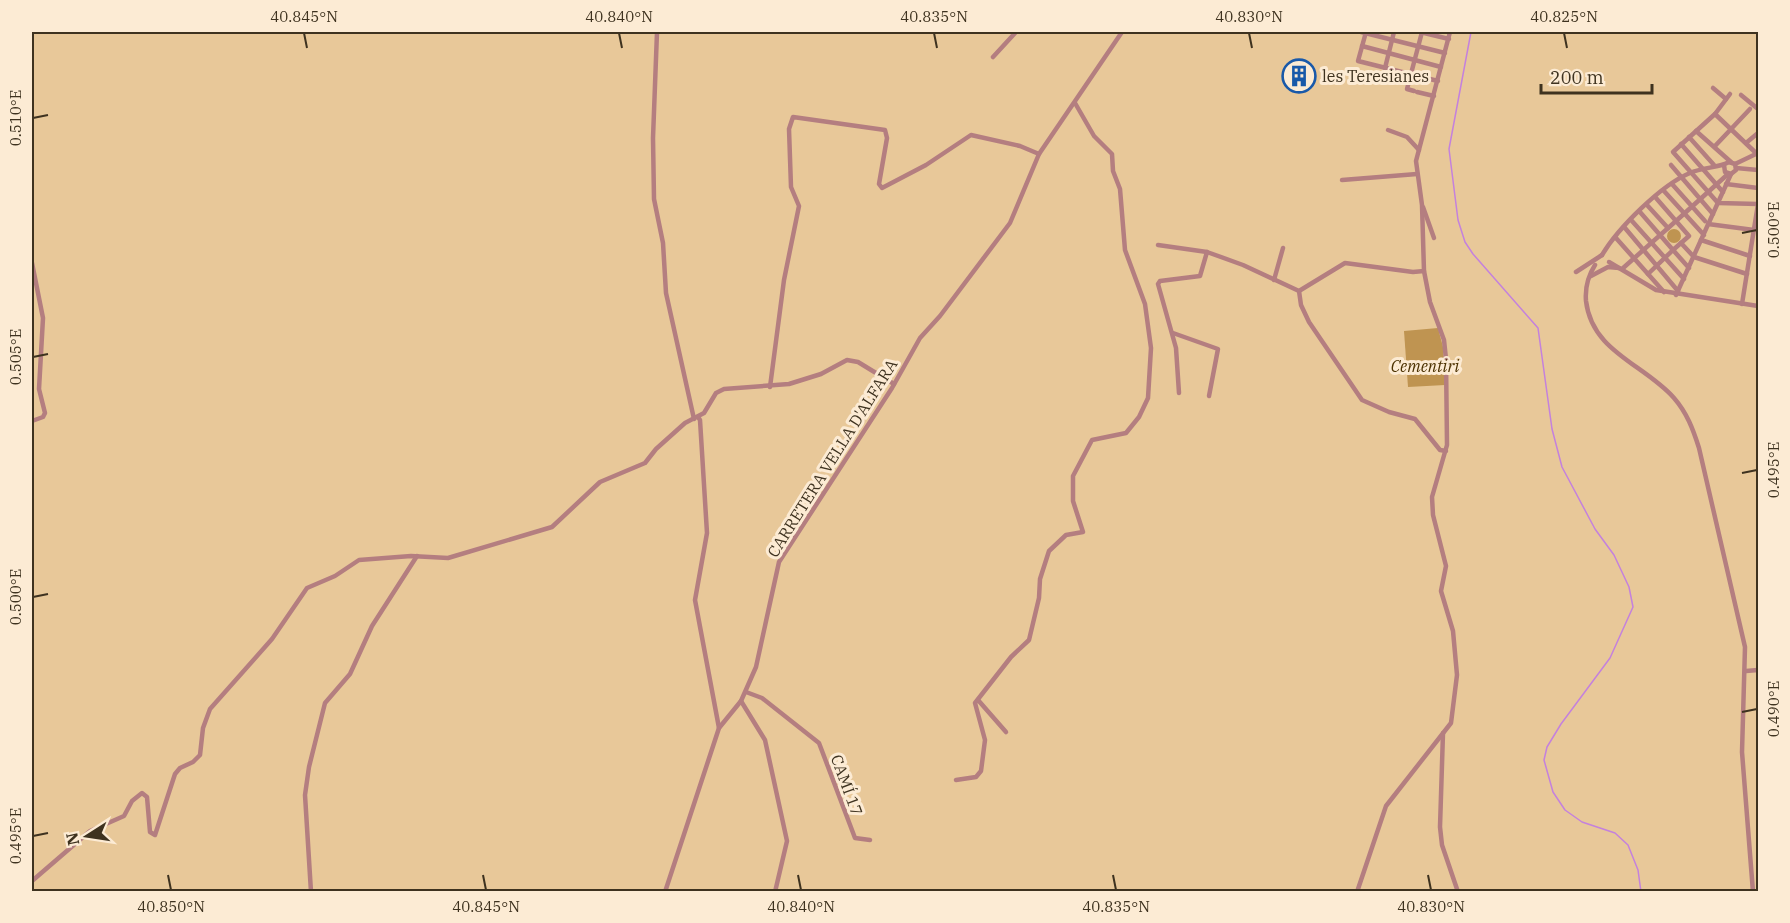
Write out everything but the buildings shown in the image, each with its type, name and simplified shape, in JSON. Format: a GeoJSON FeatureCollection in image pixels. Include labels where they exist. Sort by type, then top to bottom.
{"type":"FeatureCollection","features":[{"type":"Feature","properties":{"kind":"street"},"geometry":{"type":"LineString","coordinates":[[657,32],[652,166],[654,199],[663,243],[666,293],[696,418],[700,420],[707,533],[695,600],[719,728]]}},
{"type":"Feature","properties":{"kind":"street"},"geometry":{"type":"LineString","coordinates":[[993,57],[1016,32]]}},
{"type":"Feature","properties":{"kind":"street","name":"CARRETERA VELLA D'ALFARA"},"geometry":{"type":"LineString","coordinates":[[665,891],[719,728],[746,692],[756,667],[779,562],[894,384],[920,338],[1010,223],[1039,154],[1122,32]]}},
{"type":"Feature","properties":{"kind":"street"},"geometry":{"type":"LineString","coordinates":[[1438,81],[1358,61],[1364,32],[1445,53]]}},
{"type":"Feature","properties":{"kind":"street"},"geometry":{"type":"LineString","coordinates":[[1384,68],[1394,32]]}},
{"type":"Feature","properties":{"kind":"street"},"geometry":{"type":"LineString","coordinates":[[1434,96],[1407,89],[1421,32],[1449,39]]}},
{"type":"Feature","properties":{"kind":"street"},"geometry":{"type":"LineString","coordinates":[[1356,891],[1386,806],[1450,723],[1457,675],[1453,632],[1442,591],[1446,566],[1433,515],[1432,497],[1446,451],[1448,432],[1444,346],[1430,302],[1424,271],[1422,205],[1416,158],[1450,32]]}},
{"type":"Feature","properties":{"kind":"street"},"geometry":{"type":"LineString","coordinates":[[1362,46],[1442,67]]}},
{"type":"Feature","properties":{"kind":"street"},"geometry":{"type":"LineString","coordinates":[[1713,88],[1728,96],[1715,114],[1673,152],[1718,203],[1758,204],[1742,304]]}},
{"type":"Feature","properties":{"kind":"street"},"geometry":{"type":"LineString","coordinates":[[1741,96],[1758,109]]}},
{"type":"Feature","properties":{"kind":"street"},"geometry":{"type":"LineString","coordinates":[[956,780],[976,777],[980,773],[985,740],[975,704],[1011,657],[1029,640],[1048,552],[1066,535],[1083,533],[1073,501],[1073,473],[1078,463],[1092,440],[1119,435],[1129,430],[1148,398],[1151,352],[1145,306],[1125,250],[1120,189],[1113,171],[1112,156],[1094,136],[1075,103]]}},
{"type":"Feature","properties":{"kind":"street"},"geometry":{"type":"LineString","coordinates":[[1715,146],[1750,109]]}},
{"type":"Feature","properties":{"kind":"street"},"geometry":{"type":"LineString","coordinates":[[1677,293],[1734,165],[1758,154],[1715,114]]}},
{"type":"Feature","properties":{"kind":"street"},"geometry":{"type":"LineString","coordinates":[[770,387],[784,280],[799,206],[791,187],[789,129],[793,117],[885,130],[887,138],[879,184],[882,188],[926,165],[972,135],[1020,146],[1039,154]]}},
{"type":"Feature","properties":{"kind":"street"},"geometry":{"type":"LineString","coordinates":[[1388,130],[1407,138],[1419,150]]}},
{"type":"Feature","properties":{"kind":"street"},"geometry":{"type":"LineString","coordinates":[[1696,131],[1734,165]]}},
{"type":"Feature","properties":{"kind":"street"},"geometry":{"type":"LineString","coordinates":[[1746,143],[1758,133]]}},
{"type":"Feature","properties":{"kind":"street"},"geometry":{"type":"LineString","coordinates":[[1689,137],[1714,165]]}},
{"type":"Feature","properties":{"kind":"street"},"geometry":{"type":"LineString","coordinates":[[1681,144],[1723,192]]}},
{"type":"Feature","properties":{"kind":"street"},"geometry":{"type":"LineString","coordinates":[[1671,165],[1713,215]]}},
{"type":"Feature","properties":{"kind":"street"},"geometry":{"type":"LineString","coordinates":[[1589,278],[1600,270],[1607,260],[1610,243],[1647,205],[1681,177],[1714,165],[1734,165],[1758,170]]}},
{"type":"Feature","properties":{"kind":"street"},"geometry":{"type":"LineString","coordinates":[[1724,165],[1725,172],[1730,174]]}},
{"type":"Feature","properties":{"kind":"street"},"geometry":{"type":"LineString","coordinates":[[1342,180],[1417,174]]}},
{"type":"Feature","properties":{"kind":"street"},"geometry":{"type":"LineString","coordinates":[[1620,269],[1730,174]]}},
{"type":"Feature","properties":{"kind":"street"},"geometry":{"type":"LineString","coordinates":[[1672,184],[1707,223],[1754,230]]}},
{"type":"Feature","properties":{"kind":"street"},"geometry":{"type":"LineString","coordinates":[[1726,184],[1758,188]]}},
{"type":"Feature","properties":{"kind":"street"},"geometry":{"type":"LineString","coordinates":[[1664,191],[1702,238],[1750,256]]}},
{"type":"Feature","properties":{"kind":"street"},"geometry":{"type":"LineString","coordinates":[[1656,198],[1698,246]]}},
{"type":"Feature","properties":{"kind":"street"},"geometry":{"type":"LineString","coordinates":[[1422,205],[1434,238]]}},
{"type":"Feature","properties":{"kind":"street"},"geometry":{"type":"LineString","coordinates":[[1647,205],[1668,228]]}},
{"type":"Feature","properties":{"kind":"street"},"geometry":{"type":"LineString","coordinates":[[1640,212],[1689,268]]}},
{"type":"Feature","properties":{"kind":"street"},"geometry":{"type":"LineString","coordinates":[[1632,221],[1684,279]]}},
{"type":"Feature","properties":{"kind":"street"},"geometry":{"type":"LineString","coordinates":[[1625,228],[1657,265],[1677,293]]}},
{"type":"Feature","properties":{"kind":"street"},"geometry":{"type":"LineString","coordinates":[[1648,274],[1689,236]]}},
{"type":"Feature","properties":{"kind":"street"},"geometry":{"type":"LineString","coordinates":[[1616,238],[1665,293]]}},
{"type":"Feature","properties":{"kind":"street"},"geometry":{"type":"LineString","coordinates":[[1681,243],[1694,257],[1747,274]]}},
{"type":"Feature","properties":{"kind":"street"},"geometry":{"type":"LineString","coordinates":[[1158,245],[1207,252],[1299,291]]}},
{"type":"Feature","properties":{"kind":"street"},"geometry":{"type":"LineString","coordinates":[[1274,280],[1283,248]]}},
{"type":"Feature","properties":{"kind":"street"},"geometry":{"type":"LineString","coordinates":[[1179,393],[1173,333],[1158,282],[1200,276],[1207,252]]}},
{"type":"Feature","properties":{"kind":"street"},"geometry":{"type":"LineString","coordinates":[[1576,272],[1587,263],[1607,260],[1656,290],[1665,293],[1758,306]]}},
{"type":"Feature","properties":{"kind":"street"},"geometry":{"type":"LineString","coordinates":[[32,263],[43,318],[39,389],[45,413],[43,417],[32,421]]}},
{"type":"Feature","properties":{"kind":"street"},"geometry":{"type":"LineString","coordinates":[[1299,291],[1345,263],[1413,272],[1424,271]]}},
{"type":"Feature","properties":{"kind":"street"},"geometry":{"type":"LineString","coordinates":[[1595,263],[1600,270]]}},
{"type":"Feature","properties":{"kind":"street"},"geometry":{"type":"LineString","coordinates":[[1595,263],[1586,295],[1588,312],[1601,339],[1668,392],[1690,422],[1699,448],[1745,647],[1742,752],[1753,891]]}},
{"type":"Feature","properties":{"kind":"street"},"geometry":{"type":"LineString","coordinates":[[1299,291],[1301,305],[1309,322],[1362,400],[1389,412],[1415,419],[1440,450],[1446,451]]}},
{"type":"Feature","properties":{"kind":"street"},"geometry":{"type":"LineString","coordinates":[[1173,333],[1218,349],[1209,396]]}},
{"type":"Feature","properties":{"kind":"street"},"geometry":{"type":"LineString","coordinates":[[32,880],[90,831],[124,816],[132,801],[142,793],[147,798],[150,832],[155,835],[175,774],[180,768],[194,762],[200,755],[203,728],[210,709],[272,639],[311,585],[335,576],[359,560],[417,556],[431,559],[448,558],[552,527],[600,482],[642,466],[656,449],[706,411],[719,390],[770,387],[812,377],[848,360],[858,362],[894,384]]}},
{"type":"Feature","properties":{"kind":"street"},"geometry":{"type":"LineString","coordinates":[[311,891],[305,795],[309,767],[325,703],[350,674],[372,626],[417,556]]}},
{"type":"Feature","properties":{"kind":"street"},"geometry":{"type":"LineString","coordinates":[[1746,671],[1758,670]]}},
{"type":"Feature","properties":{"kind":"street","name":"CAMÍ 17"},"geometry":{"type":"LineString","coordinates":[[746,692],[762,698],[819,743],[855,838],[870,840]]}},
{"type":"Feature","properties":{"kind":"street"},"geometry":{"type":"LineString","coordinates":[[741,700],[765,740],[787,841],[775,891]]}},
{"type":"Feature","properties":{"kind":"street"},"geometry":{"type":"LineString","coordinates":[[978,700],[1006,732]]}},
{"type":"Feature","properties":{"kind":"street"},"geometry":{"type":"LineString","coordinates":[[1443,733],[1439,822],[1442,845],[1458,891]]}},
{"type":"Feature","properties":{"kind":"green space"},"geometry":{"type":"Polygon","coordinates":[[[1671,229],[1677,229],[1681,236],[1677,243],[1671,243],[1667,239],[1667,233],[1671,229]]]}},
{"type":"Feature","properties":{"kind":"green space","name":"Cementiri"},"geometry":{"type":"Polygon","coordinates":[[[1438,328],[1443,347],[1445,385],[1408,387],[1404,331],[1438,328]]]}},
{"type":"Feature","properties":{"kind":"waterway"},"geometry":{"type":"LineString","coordinates":[[1471,32],[1449,149],[1458,220],[1465,242],[1473,254],[1538,328],[1552,429],[1562,467],[1595,529],[1614,555],[1629,587],[1633,607],[1610,658],[1561,724],[1547,747],[1544,760],[1553,792],[1565,810],[1582,822],[1615,833],[1628,845],[1638,870],[1641,892]]}},
{"type":"Feature","properties":{"kind":"place","name":"les Teresianes"},"geometry":{"type":"Point","coordinates":[1299,76]}}]}
